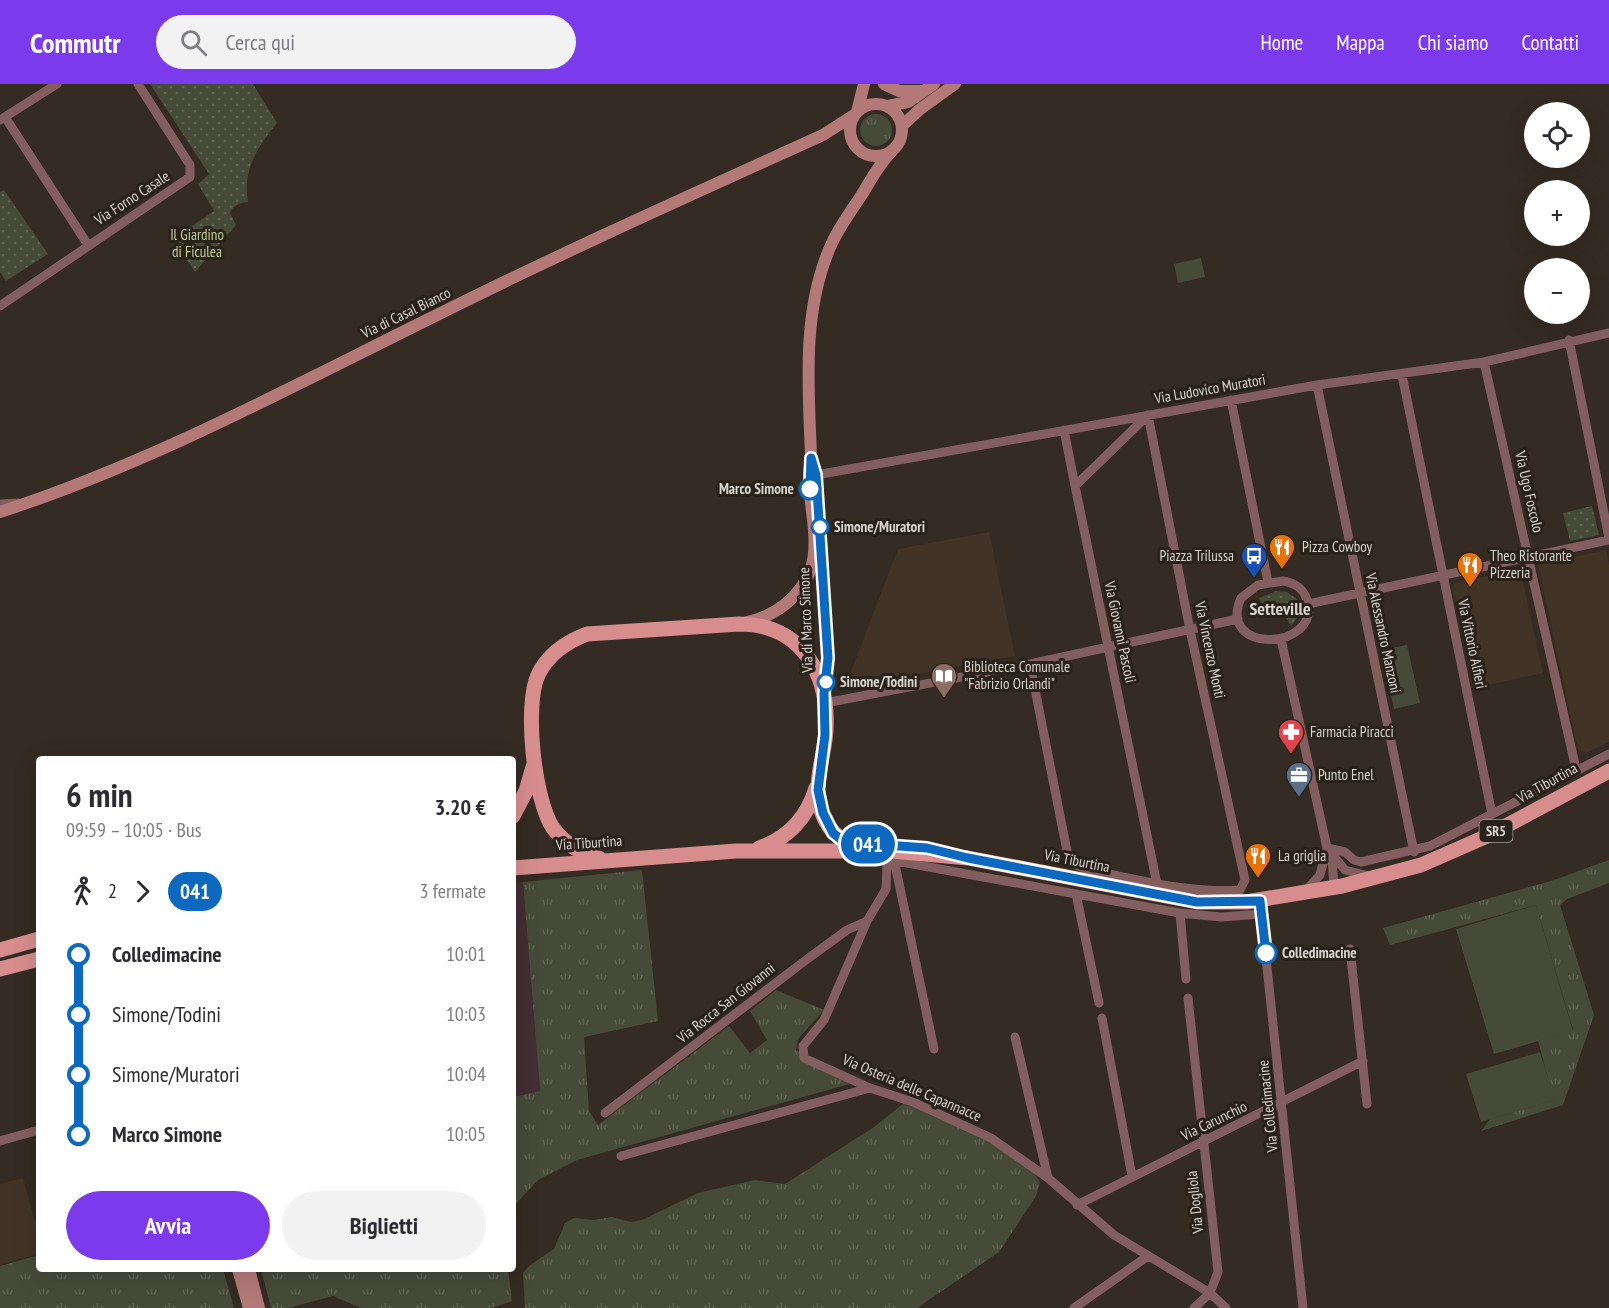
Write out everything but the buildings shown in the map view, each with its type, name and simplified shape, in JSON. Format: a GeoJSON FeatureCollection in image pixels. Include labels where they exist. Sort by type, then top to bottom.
{"type":"FeatureCollection","features":[{"type":"Feature","properties":{"kind":"main road"},"geometry":{"type":"LineString","coordinates":[[864,153],[879,156],[892,151],[901,140],[902,126],[899,117],[883,105],[866,84]]}},
{"type":"Feature","properties":{"kind":"main road"},"geometry":{"type":"LineString","coordinates":[[854,144],[850,130],[866,84]]}},
{"type":"Feature","properties":{"kind":"main road"},"geometry":{"type":"LineString","coordinates":[[884,84],[899,91],[924,91]]}},
{"type":"Feature","properties":{"kind":"main road"},"geometry":{"type":"LineString","coordinates":[[855,114],[870,104],[905,103],[934,84]]}},
{"type":"Feature","properties":{"kind":"main road"},"geometry":{"type":"LineString","coordinates":[[902,126],[918,110],[955,84]]}},
{"type":"Feature","properties":{"kind":"main road","name":"Via di Casal Bianco"},"geometry":{"type":"LineString","coordinates":[[0,512],[90,480],[181,439],[525,271],[823,135],[855,114]]}},
{"type":"Feature","properties":{"kind":"main road"},"geometry":{"type":"LineString","coordinates":[[823,135],[842,137],[864,153],[870,164],[867,186]]}},
{"type":"Feature","properties":{"kind":"main road","name":"Via di Marco Simone"},"geometry":{"type":"LineString","coordinates":[[739,624],[782,607],[796,594],[806,579],[814,552],[809,475],[811,458],[808,363],[818,287],[832,243],[879,165],[892,151]]}},
{"type":"Feature","properties":{"kind":"main road","name":"Via di Marco Simone"},"geometry":{"type":"LineString","coordinates":[[736,851],[771,844],[794,828],[809,807],[818,782],[825,735],[828,658],[816,475],[811,458]]}},
{"type":"Feature","properties":{"kind":"main road"},"geometry":{"type":"LineString","coordinates":[[610,860],[578,850],[554,829],[543,807],[535,755],[532,710],[538,676],[556,651],[572,640],[601,632],[739,624],[769,629],[794,642],[813,664],[825,698]]}},
{"type":"Feature","properties":{"kind":"main road"},"geometry":{"type":"LineString","coordinates":[[516,810],[526,791],[535,755]]}},
{"type":"Feature","properties":{"kind":"main road","name":"Via Tiburtina"},"geometry":{"type":"LineString","coordinates":[[516,868],[736,851],[968,858],[1197,902],[1260,908],[1297,895],[1377,878],[1459,849],[1609,771]]}},
{"type":"Feature","properties":{"kind":"main road","name":"Via di Marco Simone"},"geometry":{"type":"LineString","coordinates":[[818,782],[820,803],[827,824],[844,842],[927,848],[968,858]]}},
{"type":"Feature","properties":{"kind":"main road"},"geometry":{"type":"LineString","coordinates":[[0,950],[36,940]]}},
{"type":"Feature","properties":{"kind":"main road"},"geometry":{"type":"LineString","coordinates":[[0,969],[36,960]]}},
{"type":"Feature","properties":{"kind":"main road"},"geometry":{"type":"LineString","coordinates":[[0,980],[36,971]]}},
{"type":"Feature","properties":{"kind":"main road"},"geometry":{"type":"LineString","coordinates":[[239,1272],[249,1308]]}},
{"type":"Feature","properties":{"kind":"main road"},"geometry":{"type":"LineString","coordinates":[[250,1272],[260,1308]]}},
{"type":"Feature","properties":{"kind":"street"},"geometry":{"type":"LineString","coordinates":[[57,84],[2,118],[88,245]]}},
{"type":"Feature","properties":{"kind":"street","name":"Via Forno Casale"},"geometry":{"type":"LineString","coordinates":[[0,306],[191,175],[190,165],[138,84]]}},
{"type":"Feature","properties":{"kind":"street","name":"Via Ludovico Muratori"},"geometry":{"type":"LineString","coordinates":[[816,475],[1317,385],[1484,362],[1569,340],[1609,333]]}},
{"type":"Feature","properties":{"kind":"street"},"geometry":{"type":"LineString","coordinates":[[1308,604],[1609,539],[1569,340]]}},
{"type":"Feature","properties":{"kind":"street","name":"Via Ugo Foscolo"},"geometry":{"type":"LineString","coordinates":[[1484,362],[1576,769]]}},
{"type":"Feature","properties":{"kind":"street","name":"Via Vittorio Alfieri"},"geometry":{"type":"LineString","coordinates":[[1402,375],[1441,575],[1492,814]]}},
{"type":"Feature","properties":{"kind":"street","name":"Via Alessandro Manzoni"},"geometry":{"type":"LineString","coordinates":[[1317,385],[1414,852]]}},
{"type":"Feature","properties":{"kind":"street"},"geometry":{"type":"LineString","coordinates":[[1231,400],[1268,582]]}},
{"type":"Feature","properties":{"kind":"street"},"geometry":{"type":"LineString","coordinates":[[1075,486],[1148,415]]}},
{"type":"Feature","properties":{"kind":"street","name":"Via Vincenzo Monti"},"geometry":{"type":"LineString","coordinates":[[1148,415],[1190,630],[1245,880],[1240,890],[1209,892],[1157,884]]}},
{"type":"Feature","properties":{"kind":"street","name":"Via Giovanni Pascoli"},"geometry":{"type":"LineString","coordinates":[[1064,430],[1157,884]]}},
{"type":"Feature","properties":{"kind":"street"},"geometry":{"type":"LineString","coordinates":[[0,504],[29,502]]}},
{"type":"Feature","properties":{"kind":"street"},"geometry":{"type":"LineString","coordinates":[[1283,581],[1298,587],[1308,604],[1307,617],[1300,628],[1281,639],[1254,637],[1243,630],[1238,619],[1239,603],[1244,595],[1253,587],[1268,582],[1283,581]]}},
{"type":"Feature","properties":{"kind":"street"},"geometry":{"type":"LineString","coordinates":[[825,698],[1030,664],[1238,619]]}},
{"type":"Feature","properties":{"kind":"street"},"geometry":{"type":"LineString","coordinates":[[1281,639],[1335,869],[1334,888]]}},
{"type":"Feature","properties":{"kind":"street"},"geometry":{"type":"LineString","coordinates":[[1030,664],[1069,861],[1090,869],[1157,884]]}},
{"type":"Feature","properties":{"kind":"street"},"geometry":{"type":"LineString","coordinates":[[1329,850],[1345,852],[1354,861],[1361,862],[1414,852],[1450,837],[1576,769],[1609,754]]}},
{"type":"Feature","properties":{"kind":"street"},"geometry":{"type":"LineString","coordinates":[[1297,895],[1312,884],[1322,869],[1329,850]]}},
{"type":"Feature","properties":{"kind":"street"},"geometry":{"type":"LineString","coordinates":[[1329,850],[1347,871],[1377,878]]}},
{"type":"Feature","properties":{"kind":"street"},"geometry":{"type":"LineString","coordinates":[[934,1050],[886,854],[1076,894],[1180,913],[1221,917],[1260,908]]}},
{"type":"Feature","properties":{"kind":"street","name":"Via Osteria delle Capannacce"},"geometry":{"type":"LineString","coordinates":[[886,854],[888,883],[867,921],[826,1015],[804,1044],[801,1052],[808,1061],[870,1088],[913,1102],[980,1133],[1048,1178],[1114,1235],[1210,1293],[1226,1308]]}},
{"type":"Feature","properties":{"kind":"street"},"geometry":{"type":"LineString","coordinates":[[1322,869],[1334,888]]}},
{"type":"Feature","properties":{"kind":"street"},"geometry":{"type":"LineString","coordinates":[[1076,894],[1099,1003]]}},
{"type":"Feature","properties":{"kind":"street","name":"Via Colledimacine"},"geometry":{"type":"LineString","coordinates":[[1260,908],[1283,1103],[1303,1308]]}},
{"type":"Feature","properties":{"kind":"street"},"geometry":{"type":"LineString","coordinates":[[1180,913],[1186,979]]}},
{"type":"Feature","properties":{"kind":"street","name":"Via Rocca San Giovanni"},"geometry":{"type":"LineString","coordinates":[[605,1113],[806,960],[848,930],[867,921]]}},
{"type":"Feature","properties":{"kind":"street"},"geometry":{"type":"LineString","coordinates":[[1350,949],[1367,1104]]}},
{"type":"Feature","properties":{"kind":"street","name":"Via Dogliola"},"geometry":{"type":"LineString","coordinates":[[1188,998],[1218,1272],[1210,1293]]}},
{"type":"Feature","properties":{"kind":"street"},"geometry":{"type":"LineString","coordinates":[[1102,1018],[1132,1176]]}},
{"type":"Feature","properties":{"kind":"street"},"geometry":{"type":"LineString","coordinates":[[1015,1037],[1048,1178]]}},
{"type":"Feature","properties":{"kind":"street","name":"Via Carunchio"},"geometry":{"type":"LineString","coordinates":[[1077,1205],[1363,1061]]}},
{"type":"Feature","properties":{"kind":"street"},"geometry":{"type":"LineString","coordinates":[[621,1156],[870,1088]]}},
{"type":"Feature","properties":{"kind":"street"},"geometry":{"type":"LineString","coordinates":[[0,1141],[36,1131]]}},
{"type":"Feature","properties":{"kind":"street"},"geometry":{"type":"LineString","coordinates":[[1074,1308],[1148,1256]]}},
{"type":"Feature","properties":{"kind":"street"},"geometry":{"type":"LineString","coordinates":[[1194,1308],[1210,1293]]}},
{"type":"Feature","properties":{"kind":"shaded area"},"geometry":{"type":"Polygon","coordinates":[[[989,532],[1015,656],[837,689],[849,677],[898,549],[989,532]]]}},
{"type":"Feature","properties":{"kind":"shaded area"},"geometry":{"type":"Polygon","coordinates":[[[1606,550],[1609,565],[1609,742],[1586,753],[1578,749],[1538,565],[1606,550]]]}},
{"type":"Feature","properties":{"kind":"shaded area"},"geometry":{"type":"Polygon","coordinates":[[[1520,569],[1543,673],[1475,688],[1452,584],[1520,569]]]}},
{"type":"Feature","properties":{"kind":"shaded area"},"geometry":{"type":"Polygon","coordinates":[[[523,882],[540,1091],[516,1096],[516,883],[523,882]]]}},
{"type":"Feature","properties":{"kind":"shaded area"},"geometry":{"type":"Polygon","coordinates":[[[23,1178],[36,1225],[36,1255],[0,1265],[0,1184],[23,1178]]]}},
{"type":"Feature","properties":{"kind":"green space","name":"Il Giardino di Ficulea"},"geometry":{"type":"Polygon","coordinates":[[[150,84],[253,84],[277,123],[253,159],[247,179],[248,202],[237,205],[230,213],[236,225],[195,272],[173,239],[214,211],[198,184],[209,174],[150,84]]]}},
{"type":"Feature","properties":{"kind":"green space"},"geometry":{"type":"Polygon","coordinates":[[[876,114],[887,119],[892,130],[887,141],[876,146],[865,141],[860,130],[865,119],[876,114]]]}},
{"type":"Feature","properties":{"kind":"green space"},"geometry":{"type":"Polygon","coordinates":[[[4,190],[48,254],[6,281],[0,272],[0,192],[4,190]]]}},
{"type":"Feature","properties":{"kind":"green space"},"geometry":{"type":"Polygon","coordinates":[[[1201,258],[1205,277],[1178,283],[1174,264],[1201,258]]]}},
{"type":"Feature","properties":{"kind":"green space"},"geometry":{"type":"Polygon","coordinates":[[[1592,506],[1599,535],[1570,541],[1563,513],[1592,506]]]}},
{"type":"Feature","properties":{"kind":"green space"},"geometry":{"type":"Polygon","coordinates":[[[1276,591],[1287,592],[1298,600],[1299,615],[1291,626],[1283,613],[1269,616],[1259,598],[1276,591]]]}},
{"type":"Feature","properties":{"kind":"green space"},"geometry":{"type":"Polygon","coordinates":[[[1407,645],[1420,703],[1394,709],[1381,650],[1407,645]]]}},
{"type":"Feature","properties":{"kind":"green space"},"geometry":{"type":"Polygon","coordinates":[[[1609,860],[1609,883],[1567,899],[1560,905],[1594,1015],[1563,1105],[1481,1131],[1490,1119],[1554,1100],[1538,1041],[1573,1030],[1536,905],[1390,945],[1383,928],[1551,881],[1609,860]]]}},
{"type":"Feature","properties":{"kind":"green space"},"geometry":{"type":"Polygon","coordinates":[[[642,870],[658,1021],[584,1037],[589,1111],[598,1125],[729,1026],[750,1053],[767,1040],[750,1011],[776,990],[824,1010],[798,1039],[796,1050],[853,1083],[577,1160],[538,1180],[516,1204],[516,1096],[540,1091],[523,882],[642,870]]]}},
{"type":"Feature","properties":{"kind":"green space"},"geometry":{"type":"Polygon","coordinates":[[[1536,905],[1573,1031],[1494,1054],[1456,929],[1536,905]]]}},
{"type":"Feature","properties":{"kind":"green space"},"geometry":{"type":"Polygon","coordinates":[[[1540,1052],[1555,1100],[1481,1122],[1466,1074],[1540,1052]]]}},
{"type":"Feature","properties":{"kind":"green space"},"geometry":{"type":"Polygon","coordinates":[[[904,1103],[999,1145],[1030,1169],[1040,1182],[1036,1196],[999,1252],[917,1308],[525,1308],[523,1273],[529,1266],[554,1249],[565,1223],[574,1218],[593,1220],[612,1217],[631,1222],[642,1220],[698,1193],[755,1180],[785,1184],[874,1127],[904,1103]]]}},
{"type":"Feature","properties":{"kind":"green space"},"geometry":{"type":"Polygon","coordinates":[[[36,1256],[36,1272],[224,1272],[234,1308],[0,1308],[0,1266],[36,1256]]]}},
{"type":"Feature","properties":{"kind":"green space"},"geometry":{"type":"Polygon","coordinates":[[[262,1272],[508,1272],[512,1301],[491,1308],[361,1308],[333,1296],[288,1308],[271,1308],[262,1272]]]}},
{"type":"Feature","properties":{"kind":"bus line","name":"041"},"geometry":{"type":"LineString","coordinates":[[810,489],[811,458],[816,475],[828,658],[824,693],[825,735],[818,796],[827,824],[833,833],[850,844],[897,844],[952,852],[968,858],[1197,902],[1260,901],[1266,953]]}},
{"type":"Feature","properties":{"kind":"place","name":"Marco Simone"},"geometry":{"type":"Point","coordinates":[810,489]}},
{"type":"Feature","properties":{"kind":"place","name":"Simone/Muratori"},"geometry":{"type":"Point","coordinates":[820,527]}},
{"type":"Feature","properties":{"kind":"place","name":"Pizza Cowboy"},"geometry":{"type":"Point","coordinates":[1282,570]}},
{"type":"Feature","properties":{"kind":"place","name":"Piazza Trilussa"},"geometry":{"type":"Point","coordinates":[1254,579]}},
{"type":"Feature","properties":{"kind":"place","name":"Theo Ristorante Pizzeria"},"geometry":{"type":"Point","coordinates":[1470,588]}},
{"type":"Feature","properties":{"kind":"place","name":"Simone/Todini"},"geometry":{"type":"Point","coordinates":[826,682]}},
{"type":"Feature","properties":{"kind":"place","name":"Biblioteca Comunale \"Fabrizio Orlandi\""},"geometry":{"type":"Point","coordinates":[944,699]}},
{"type":"Feature","properties":{"kind":"place","name":"Farmacia Piracci"},"geometry":{"type":"Point","coordinates":[1291,755]}},
{"type":"Feature","properties":{"kind":"place","name":"Punto Enel"},"geometry":{"type":"Point","coordinates":[1299,798]}},
{"type":"Feature","properties":{"kind":"place","name":"La griglia"},"geometry":{"type":"Point","coordinates":[1258,879]}},
{"type":"Feature","properties":{"kind":"place","name":"Colledimacine"},"geometry":{"type":"Point","coordinates":[1266,953]}},
{"type":"Feature","properties":{"kind":"district","name":"Setteville"},"geometry":{"type":"Point","coordinates":[1280,609]}}]}
